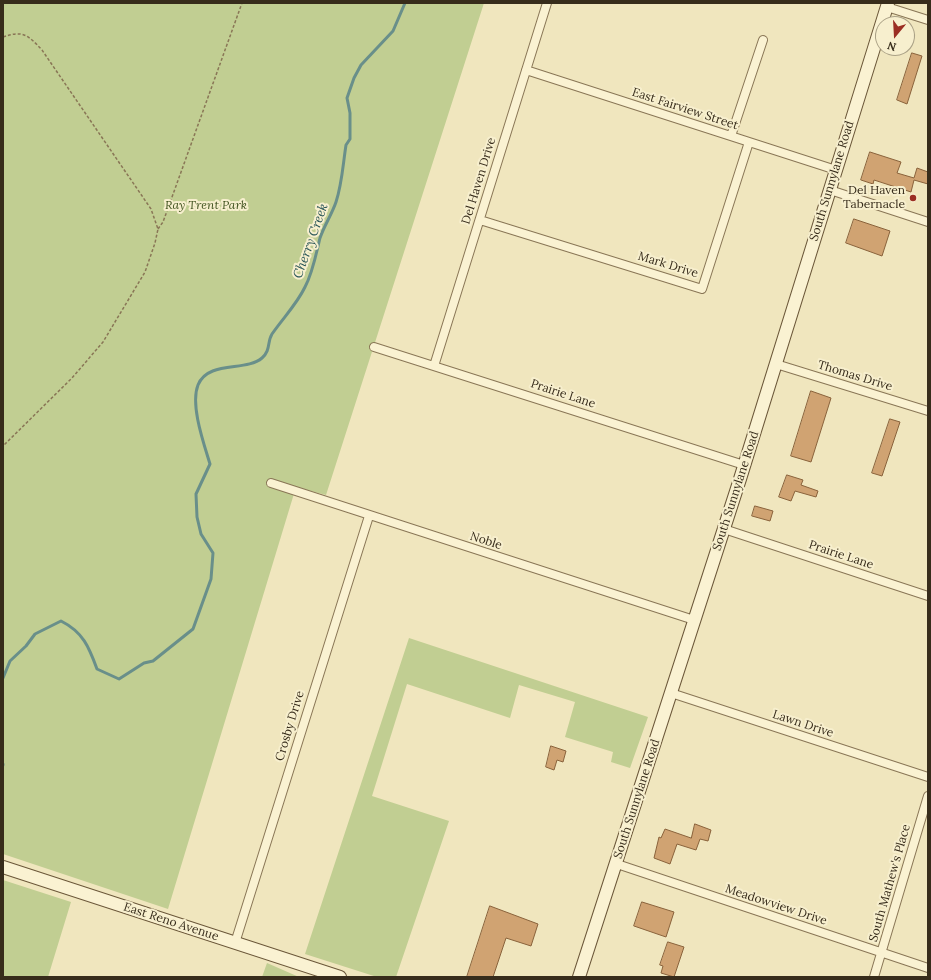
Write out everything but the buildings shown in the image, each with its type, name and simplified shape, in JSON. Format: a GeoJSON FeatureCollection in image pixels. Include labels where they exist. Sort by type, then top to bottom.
{"type":"FeatureCollection","features":[{"type":"Feature","properties":{"kind":"main road","name":"South Sunnylane Road"},"geometry":{"type":"LineString","coordinates":[[579,977],[617,864],[724,529],[887,5]]}},
{"type":"Feature","properties":{"kind":"main road","name":"East Reno Avenue"},"geometry":{"type":"LineString","coordinates":[[3,867],[340,977]]}},
{"type":"Feature","properties":{"kind":"street","name":"Del Haven Drive"},"geometry":{"type":"LineString","coordinates":[[434,366],[547,3]]}},
{"type":"Feature","properties":{"kind":"street"},"geometry":{"type":"LineString","coordinates":[[887,5],[928,20]]}},
{"type":"Feature","properties":{"kind":"street"},"geometry":{"type":"LineString","coordinates":[[731,136],[763,40]]}},
{"type":"Feature","properties":{"kind":"street","name":"East Fairview Street"},"geometry":{"type":"LineString","coordinates":[[526,70],[836,170]]}},
{"type":"Feature","properties":{"kind":"street","name":"Mark Drive"},"geometry":{"type":"LineString","coordinates":[[480,220],[702,289],[749,142]]}},
{"type":"Feature","properties":{"kind":"street"},"geometry":{"type":"LineString","coordinates":[[830,190],[928,222]]}},
{"type":"Feature","properties":{"kind":"street","name":"Prairie Lane"},"geometry":{"type":"LineString","coordinates":[[374,347],[744,465]]}},
{"type":"Feature","properties":{"kind":"street","name":"Thomas Drive"},"geometry":{"type":"LineString","coordinates":[[776,364],[928,411]]}},
{"type":"Feature","properties":{"kind":"street","name":"Noble"},"geometry":{"type":"LineString","coordinates":[[271,483],[694,620]]}},
{"type":"Feature","properties":{"kind":"street","name":"Crosby Drive"},"geometry":{"type":"LineString","coordinates":[[235,943],[369,516]]}},
{"type":"Feature","properties":{"kind":"street","name":"Prairie Lane"},"geometry":{"type":"LineString","coordinates":[[724,529],[928,596]]}},
{"type":"Feature","properties":{"kind":"street","name":"Lawn Drive"},"geometry":{"type":"LineString","coordinates":[[671,693],[928,777]]}},
{"type":"Feature","properties":{"kind":"street","name":"South Mathew's Place"},"geometry":{"type":"LineString","coordinates":[[874,977],[928,796]]}},
{"type":"Feature","properties":{"kind":"street","name":"Meadowview Drive"},"geometry":{"type":"LineString","coordinates":[[617,864],[928,968]]}},
{"type":"Feature","properties":{"kind":"path"},"geometry":{"type":"LineString","coordinates":[[3,446],[72,378],[103,342],[145,272],[158,230],[163,222],[242,3]]}},
{"type":"Feature","properties":{"kind":"path"},"geometry":{"type":"LineString","coordinates":[[3,37],[16,33],[30,37],[42,50],[151,209],[158,230]]}},
{"type":"Feature","properties":{"kind":"green space","name":"Ray Trent Park"},"geometry":{"type":"Polygon","coordinates":[[[3,3],[484,3],[326,495],[296,487],[168,909],[3,854],[3,3]]]}},
{"type":"Feature","properties":{"kind":"green space"},"geometry":{"type":"Polygon","coordinates":[[[409,638],[648,717],[630,768],[611,762],[613,752],[565,737],[575,702],[519,685],[510,718],[407,684],[372,796],[449,821],[396,977],[377,977],[305,954],[409,638]]]}},
{"type":"Feature","properties":{"kind":"green space"},"geometry":{"type":"Polygon","coordinates":[[[3,880],[71,902],[48,977],[3,977],[3,880]]]}},
{"type":"Feature","properties":{"kind":"green space"},"geometry":{"type":"Polygon","coordinates":[[[267,963],[299,977],[262,977],[267,963]]]}},
{"type":"Feature","properties":{"kind":"waterway","name":"Cherry Creek"},"geometry":{"type":"LineString","coordinates":[[3,678],[10,661],[26,646],[35,634],[61,621],[69,625],[80,635],[88,647],[97,669],[119,679],[144,663],[153,661],[193,629],[211,579],[213,553],[201,534],[197,517],[196,494],[210,464],[201,435],[197,414],[196,393],[198,385],[203,377],[210,372],[218,369],[247,365],[262,358],[267,352],[272,334],[302,293],[312,269],[320,238],[338,195],[346,145],[350,139],[350,113],[347,98],[354,78],[361,65],[393,31],[405,3]]}},
{"type":"Feature","properties":{"kind":"place","name":"Del Haven Tabernacle"},"geometry":{"type":"Point","coordinates":[913,198]}}]}
